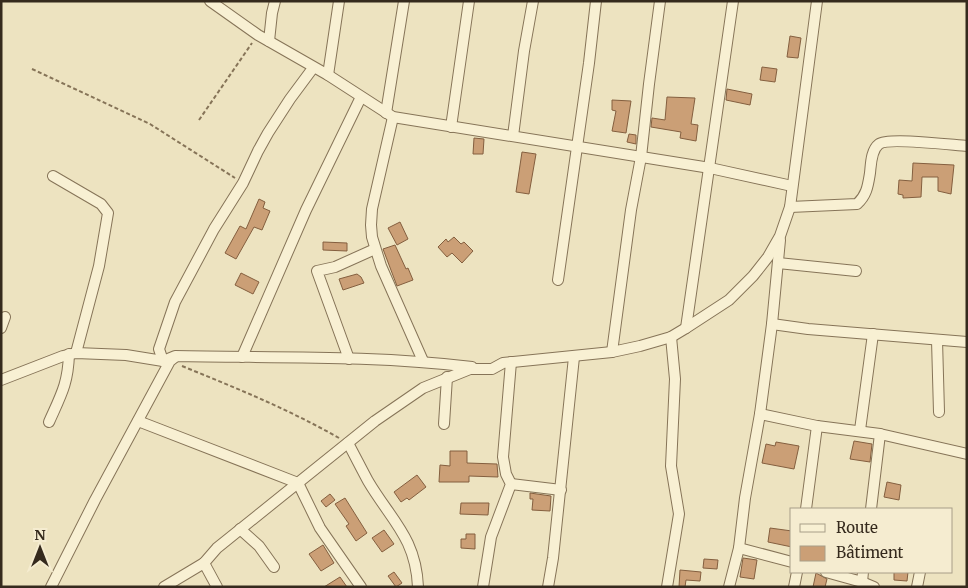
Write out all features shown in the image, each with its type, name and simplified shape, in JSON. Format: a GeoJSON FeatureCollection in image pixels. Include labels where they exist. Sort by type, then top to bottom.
{"type":"FeatureCollection","features":[{"type":"Feature","properties":{"kind":"street"},"geometry":{"type":"LineString","coordinates":[[210,1],[258,35],[328,75],[390,115],[451,127],[710,168],[792,186]]}},
{"type":"Feature","properties":{"kind":"street"},"geometry":{"type":"LineString","coordinates":[[269,41],[274,1]]}},
{"type":"Feature","properties":{"kind":"street"},"geometry":{"type":"LineString","coordinates":[[328,75],[338,1]]}},
{"type":"Feature","properties":{"kind":"street"},"geometry":{"type":"LineString","coordinates":[[404,1],[390,115],[372,209],[371,225],[375,249],[381,266],[423,361]]}},
{"type":"Feature","properties":{"kind":"street"},"geometry":{"type":"LineString","coordinates":[[451,127],[469,1]]}},
{"type":"Feature","properties":{"kind":"street"},"geometry":{"type":"LineString","coordinates":[[513,136],[524,51],[533,1]]}},
{"type":"Feature","properties":{"kind":"street"},"geometry":{"type":"LineString","coordinates":[[558,280],[596,1]]}},
{"type":"Feature","properties":{"kind":"street"},"geometry":{"type":"LineString","coordinates":[[612,352],[631,210],[641,157],[660,1]]}},
{"type":"Feature","properties":{"kind":"street"},"geometry":{"type":"LineString","coordinates":[[686,328],[733,1]]}},
{"type":"Feature","properties":{"kind":"street"},"geometry":{"type":"LineString","coordinates":[[169,585],[204,563],[217,548],[240,529],[399,403],[423,388],[470,369],[492,370],[503,363],[612,352],[671,337],[703,318],[735,294],[768,257],[780,236],[790,207],[817,1]]}},
{"type":"Feature","properties":{"kind":"street"},"geometry":{"type":"LineString","coordinates":[[170,359],[158,349],[175,302],[214,229],[243,183],[261,145],[290,99],[313,68]]}},
{"type":"Feature","properties":{"kind":"street"},"geometry":{"type":"LineString","coordinates":[[242,357],[306,210],[361,97]]}},
{"type":"Feature","properties":{"kind":"street"},"geometry":{"type":"LineString","coordinates":[[790,207],[858,204],[864,198],[867,191],[874,152],[877,145],[883,142],[967,146]]}},
{"type":"Feature","properties":{"kind":"street"},"geometry":{"type":"LineString","coordinates":[[49,422],[66,384],[72,354],[99,266],[108,213],[101,204],[52,176]]}},
{"type":"Feature","properties":{"kind":"street"},"geometry":{"type":"LineString","coordinates":[[729,587],[739,548],[745,498],[760,414],[772,324],[780,236]]}},
{"type":"Feature","properties":{"kind":"street"},"geometry":{"type":"LineString","coordinates":[[349,359],[317,271],[335,267],[375,249]]}},
{"type":"Feature","properties":{"kind":"street"},"geometry":{"type":"LineString","coordinates":[[778,263],[856,270]]}},
{"type":"Feature","properties":{"kind":"street"},"geometry":{"type":"LineString","coordinates":[[1,328],[5,317]]}},
{"type":"Feature","properties":{"kind":"street"},"geometry":{"type":"LineString","coordinates":[[772,324],[808,329],[967,342]]}},
{"type":"Feature","properties":{"kind":"street"},"geometry":{"type":"LineString","coordinates":[[860,430],[873,334]]}},
{"type":"Feature","properties":{"kind":"street"},"geometry":{"type":"LineString","coordinates":[[667,587],[679,514],[672,466],[674,379],[671,337]]}},
{"type":"Feature","properties":{"kind":"street"},"geometry":{"type":"LineString","coordinates":[[937,340],[939,412]]}},
{"type":"Feature","properties":{"kind":"street"},"geometry":{"type":"LineString","coordinates":[[1,380],[72,354],[126,355],[170,359],[242,357],[423,361],[492,370]]}},
{"type":"Feature","properties":{"kind":"street"},"geometry":{"type":"LineString","coordinates":[[548,587],[561,490],[574,357]]}},
{"type":"Feature","properties":{"kind":"street"},"geometry":{"type":"LineString","coordinates":[[51,587],[170,359]]}},
{"type":"Feature","properties":{"kind":"street"},"geometry":{"type":"LineString","coordinates":[[483,587],[491,538],[510,484],[503,457],[511,362]]}},
{"type":"Feature","properties":{"kind":"street"},"geometry":{"type":"LineString","coordinates":[[444,424],[447,377]]}},
{"type":"Feature","properties":{"kind":"street"},"geometry":{"type":"LineString","coordinates":[[760,414],[817,426],[860,430],[967,454]]}},
{"type":"Feature","properties":{"kind":"street"},"geometry":{"type":"LineString","coordinates":[[138,421],[298,483],[320,528],[361,587]]}},
{"type":"Feature","properties":{"kind":"street"},"geometry":{"type":"LineString","coordinates":[[806,508],[817,426]]}},
{"type":"Feature","properties":{"kind":"street"},"geometry":{"type":"LineString","coordinates":[[871,508],[880,434]]}},
{"type":"Feature","properties":{"kind":"street"},"geometry":{"type":"LineString","coordinates":[[348,443],[368,480],[409,543],[415,561],[418,587]]}},
{"type":"Feature","properties":{"kind":"street"},"geometry":{"type":"LineString","coordinates":[[510,484],[561,490]]}},
{"type":"Feature","properties":{"kind":"street"},"geometry":{"type":"LineString","coordinates":[[240,529],[259,546],[274,568]]}},
{"type":"Feature","properties":{"kind":"street"},"geometry":{"type":"LineString","coordinates":[[739,548],[790,561]]}},
{"type":"Feature","properties":{"kind":"street"},"geometry":{"type":"LineString","coordinates":[[204,563],[217,587]]}},
{"type":"Feature","properties":{"kind":"street"},"geometry":{"type":"LineString","coordinates":[[794,587],[797,573]]}},
{"type":"Feature","properties":{"kind":"street"},"geometry":{"type":"LineString","coordinates":[[833,573],[863,577],[874,587]]}},
{"type":"Feature","properties":{"kind":"street"},"geometry":{"type":"LineString","coordinates":[[917,587],[920,573]]}},
{"type":"Feature","properties":{"kind":"path"},"geometry":{"type":"LineString","coordinates":[[200,120],[258,35]]}},
{"type":"Feature","properties":{"kind":"path"},"geometry":{"type":"LineString","coordinates":[[32,69],[150,124],[243,183]]}},
{"type":"Feature","properties":{"kind":"path"},"geometry":{"type":"LineString","coordinates":[[170,359],[303,417],[348,443]]}},
{"type":"Feature","properties":{"kind":"building"},"geometry":{"type":"Polygon","coordinates":[[[790,36],[801,38],[798,58],[787,57],[790,36]]]}},
{"type":"Feature","properties":{"kind":"building"},"geometry":{"type":"Polygon","coordinates":[[[762,67],[777,69],[775,82],[760,80],[762,67]]]}},
{"type":"Feature","properties":{"kind":"building"},"geometry":{"type":"Polygon","coordinates":[[[727,89],[752,94],[750,105],[726,100],[727,89]]]}},
{"type":"Feature","properties":{"kind":"building"},"geometry":{"type":"Polygon","coordinates":[[[667,97],[695,98],[691,124],[698,125],[696,141],[680,138],[681,132],[651,127],[652,118],[665,120],[667,97]]]}},
{"type":"Feature","properties":{"kind":"building"},"geometry":{"type":"Polygon","coordinates":[[[612,100],[631,101],[626,133],[612,131],[616,111],[612,110],[612,100]]]}},
{"type":"Feature","properties":{"kind":"building"},"geometry":{"type":"Polygon","coordinates":[[[629,134],[636,135],[636,144],[627,142],[629,134]]]}},
{"type":"Feature","properties":{"kind":"building"},"geometry":{"type":"Polygon","coordinates":[[[474,138],[484,139],[483,154],[473,154],[474,138]]]}},
{"type":"Feature","properties":{"kind":"building"},"geometry":{"type":"Polygon","coordinates":[[[522,152],[536,154],[529,194],[516,192],[522,152]]]}},
{"type":"Feature","properties":{"kind":"building"},"geometry":{"type":"Polygon","coordinates":[[[913,163],[954,165],[951,194],[938,191],[938,177],[922,177],[921,197],[903,198],[903,195],[898,194],[899,180],[912,181],[913,163]]]}},
{"type":"Feature","properties":{"kind":"building"},"geometry":{"type":"Polygon","coordinates":[[[259,199],[265,202],[263,208],[270,211],[262,230],[254,227],[236,259],[225,253],[240,226],[246,229],[259,199]]]}},
{"type":"Feature","properties":{"kind":"building"},"geometry":{"type":"Polygon","coordinates":[[[400,222],[408,239],[397,245],[388,228],[400,222]]]}},
{"type":"Feature","properties":{"kind":"building"},"geometry":{"type":"Polygon","coordinates":[[[454,237],[461,244],[464,242],[473,251],[462,263],[452,253],[447,257],[438,247],[446,239],[448,242],[454,237]]]}},
{"type":"Feature","properties":{"kind":"building"},"geometry":{"type":"Polygon","coordinates":[[[323,242],[347,243],[347,251],[323,250],[323,242]]]}},
{"type":"Feature","properties":{"kind":"building"},"geometry":{"type":"Polygon","coordinates":[[[395,245],[413,280],[397,286],[383,249],[395,245]]]}},
{"type":"Feature","properties":{"kind":"building"},"geometry":{"type":"Polygon","coordinates":[[[241,273],[259,282],[253,294],[235,285],[241,273]]]}},
{"type":"Feature","properties":{"kind":"building"},"geometry":{"type":"Polygon","coordinates":[[[357,274],[364,283],[343,290],[339,279],[357,274]]]}},
{"type":"Feature","properties":{"kind":"building"},"geometry":{"type":"Polygon","coordinates":[[[854,441],[872,444],[870,462],[850,459],[854,441]]]}},
{"type":"Feature","properties":{"kind":"building"},"geometry":{"type":"Polygon","coordinates":[[[776,442],[799,446],[794,469],[762,463],[766,444],[775,446],[776,442]]]}},
{"type":"Feature","properties":{"kind":"building"},"geometry":{"type":"Polygon","coordinates":[[[450,451],[467,451],[467,463],[497,464],[498,477],[469,476],[469,482],[439,482],[440,465],[450,466],[450,451]]]}},
{"type":"Feature","properties":{"kind":"building"},"geometry":{"type":"Polygon","coordinates":[[[417,475],[426,487],[409,500],[407,498],[401,502],[394,492],[417,475]]]}},
{"type":"Feature","properties":{"kind":"building"},"geometry":{"type":"Polygon","coordinates":[[[887,482],[901,485],[899,500],[884,497],[887,482]]]}},
{"type":"Feature","properties":{"kind":"building"},"geometry":{"type":"Polygon","coordinates":[[[530,493],[551,496],[550,511],[532,510],[533,499],[530,499],[530,493]]]}},
{"type":"Feature","properties":{"kind":"building"},"geometry":{"type":"Polygon","coordinates":[[[330,494],[335,500],[326,507],[321,501],[330,494]]]}},
{"type":"Feature","properties":{"kind":"building"},"geometry":{"type":"Polygon","coordinates":[[[345,498],[367,533],[356,541],[346,526],[349,524],[335,504],[345,498]]]}},
{"type":"Feature","properties":{"kind":"building"},"geometry":{"type":"Polygon","coordinates":[[[461,503],[489,503],[488,515],[460,514],[461,503]]]}},
{"type":"Feature","properties":{"kind":"building"},"geometry":{"type":"Polygon","coordinates":[[[770,528],[790,531],[790,547],[768,542],[770,528]]]}},
{"type":"Feature","properties":{"kind":"building"},"geometry":{"type":"Polygon","coordinates":[[[384,530],[394,544],[382,552],[372,538],[384,530]]]}},
{"type":"Feature","properties":{"kind":"building"},"geometry":{"type":"Polygon","coordinates":[[[466,534],[475,534],[475,549],[461,548],[461,539],[466,539],[466,534]]]}},
{"type":"Feature","properties":{"kind":"building"},"geometry":{"type":"Polygon","coordinates":[[[323,545],[334,563],[321,571],[309,554],[323,545]]]}},
{"type":"Feature","properties":{"kind":"building"},"geometry":{"type":"Polygon","coordinates":[[[743,558],[757,560],[754,579],[740,577],[743,558]]]}},
{"type":"Feature","properties":{"kind":"building"},"geometry":{"type":"Polygon","coordinates":[[[704,559],[718,560],[717,569],[703,568],[704,559]]]}},
{"type":"Feature","properties":{"kind":"building"},"geometry":{"type":"Polygon","coordinates":[[[680,570],[701,572],[700,581],[686,580],[685,587],[679,587],[680,570]]]}},
{"type":"Feature","properties":{"kind":"building"},"geometry":{"type":"Polygon","coordinates":[[[394,572],[402,583],[396,587],[388,576],[394,572]]]}},
{"type":"Feature","properties":{"kind":"building"},"geometry":{"type":"Polygon","coordinates":[[[816,573],[827,579],[825,587],[813,587],[816,573]]]}},
{"type":"Feature","properties":{"kind":"building"},"geometry":{"type":"Polygon","coordinates":[[[894,573],[908,573],[907,581],[894,580],[894,573]]]}},
{"type":"Feature","properties":{"kind":"building"},"geometry":{"type":"Polygon","coordinates":[[[340,577],[347,587],[324,587],[340,577]]]}}]}
